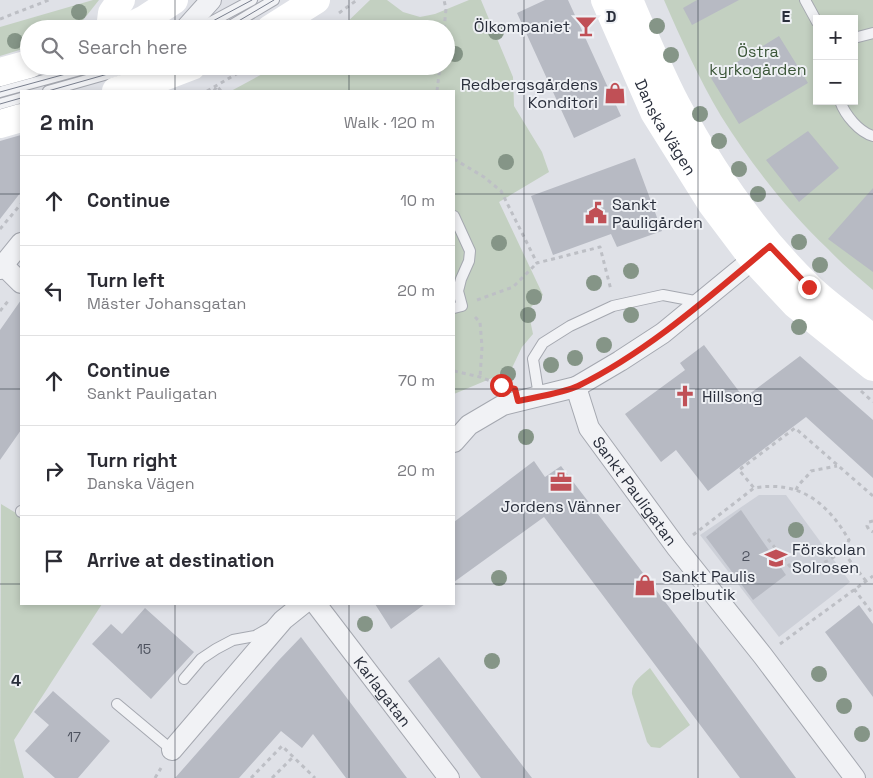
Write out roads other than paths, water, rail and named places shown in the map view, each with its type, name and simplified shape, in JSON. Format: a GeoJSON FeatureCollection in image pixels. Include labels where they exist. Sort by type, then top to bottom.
{"type":"FeatureCollection","features":[{"type":"Feature","properties":{"kind":"street"},"geometry":{"type":"LineString","coordinates":[[111,20],[112,13],[121,0]]}},
{"type":"Feature","properties":{"kind":"street"},"geometry":{"type":"LineString","coordinates":[[143,20],[174,0]]}},
{"type":"Feature","properties":{"kind":"street"},"geometry":{"type":"LineString","coordinates":[[193,20],[211,0]]}},
{"type":"Feature","properties":{"kind":"street"},"geometry":{"type":"LineString","coordinates":[[284,20],[316,0]]}},
{"type":"Feature","properties":{"kind":"street","name":"Danska Vägen"},"geometry":{"type":"LineString","coordinates":[[605,0],[654,112],[702,190],[762,252],[873,339]]}},
{"type":"Feature","properties":{"kind":"street","name":"Danska Vägen"},"geometry":{"type":"LineString","coordinates":[[629,0],[675,102],[794,304],[873,368]]}},
{"type":"Feature","properties":{"kind":"street"},"geometry":{"type":"LineString","coordinates":[[0,72],[20,66]]}},
{"type":"Feature","properties":{"kind":"street"},"geometry":{"type":"LineString","coordinates":[[118,90],[147,75]]}},
{"type":"Feature","properties":{"kind":"street"},"geometry":{"type":"LineString","coordinates":[[0,124],[20,118]]}},
{"type":"Feature","properties":{"kind":"street"},"geometry":{"type":"LineString","coordinates":[[20,244],[2,267],[20,282]]}},
{"type":"Feature","properties":{"kind":"street"},"geometry":{"type":"LineString","coordinates":[[455,441],[469,425],[503,406],[576,387],[620,362],[663,333],[762,252]]}},
{"type":"Feature","properties":{"kind":"street","name":"Sankt Pauligatan"},"geometry":{"type":"LineString","coordinates":[[576,387],[589,428],[677,548],[763,656],[855,778]]}},
{"type":"Feature","properties":{"kind":"street"},"geometry":{"type":"LineString","coordinates":[[172,750],[283,620],[302,605]]}},
{"type":"Feature","properties":{"kind":"street","name":"Karlagatan"},"geometry":{"type":"LineString","coordinates":[[317,605],[449,778]]}},
{"type":"Feature","properties":{"kind":"lane"},"geometry":{"type":"LineString","coordinates":[[215,20],[252,0]]}},
{"type":"Feature","properties":{"kind":"lane"},"geometry":{"type":"LineString","coordinates":[[240,20],[274,0]]}},
{"type":"Feature","properties":{"kind":"lane"},"geometry":{"type":"LineString","coordinates":[[805,0],[813,15]]}},
{"type":"Feature","properties":{"kind":"lane"},"geometry":{"type":"LineString","coordinates":[[858,37],[873,33]]}},
{"type":"Feature","properties":{"kind":"lane"},"geometry":{"type":"LineString","coordinates":[[0,92],[62,75]]}},
{"type":"Feature","properties":{"kind":"lane"},"geometry":{"type":"LineString","coordinates":[[54,90],[143,75]]}},
{"type":"Feature","properties":{"kind":"lane"},"geometry":{"type":"LineString","coordinates":[[0,104],[20,98]]}},
{"type":"Feature","properties":{"kind":"lane"},"geometry":{"type":"LineString","coordinates":[[841,105],[854,123],[868,135],[873,136]]}},
{"type":"Feature","properties":{"kind":"lane"},"geometry":{"type":"LineString","coordinates":[[455,218],[470,251],[469,261],[461,279],[458,292],[458,307]]}},
{"type":"Feature","properties":{"kind":"lane"},"geometry":{"type":"LineString","coordinates":[[539,396],[533,359],[543,343],[570,326],[613,306],[663,295],[701,302]]}},
{"type":"Feature","properties":{"kind":"lane"},"geometry":{"type":"LineString","coordinates":[[184,679],[201,659],[216,649],[233,640],[255,636],[283,620]]}},
{"type":"Feature","properties":{"kind":"lane"},"geometry":{"type":"LineString","coordinates":[[118,704],[172,750]]}},
{"type":"Feature","properties":{"kind":"tram line"},"geometry":{"type":"LineString","coordinates":[[215,20],[252,0]]}},
{"type":"Feature","properties":{"kind":"tram line"},"geometry":{"type":"LineString","coordinates":[[240,20],[274,0]]}},
{"type":"Feature","properties":{"kind":"tram line"},"geometry":{"type":"LineString","coordinates":[[0,92],[62,75]]}},
{"type":"Feature","properties":{"kind":"tram line"},"geometry":{"type":"LineString","coordinates":[[52,90],[104,75]]}},
{"type":"Feature","properties":{"kind":"tram line"},"geometry":{"type":"LineString","coordinates":[[0,104],[20,98]]}},
{"type":"Feature","properties":{"kind":"place","name":"Ölkompaniet"},"geometry":{"type":"Point","coordinates":[586,26]}},
{"type":"Feature","properties":{"kind":"place","name":"Redbergsgårdens Konditori"},"geometry":{"type":"Point","coordinates":[615,93]}},
{"type":"Feature","properties":{"kind":"place","name":"Sankt Pauligården"},"geometry":{"type":"Point","coordinates":[596,213]}},
{"type":"Feature","properties":{"kind":"place","name":"Hillsong"},"geometry":{"type":"Point","coordinates":[685,396]}},
{"type":"Feature","properties":{"kind":"place","name":"Jordens Vänner"},"geometry":{"type":"Point","coordinates":[561,482]}},
{"type":"Feature","properties":{"kind":"place","name":"Förskolan Solrosen"},"geometry":{"type":"Point","coordinates":[776,558]}},
{"type":"Feature","properties":{"kind":"place","name":"Sankt Paulis Spelbutik"},"geometry":{"type":"Point","coordinates":[645,585]}},
{"type":"Feature","properties":{"kind":"park label","name":"Östra kyrkogården"},"geometry":{"type":"Point","coordinates":[758,60]}}]}
